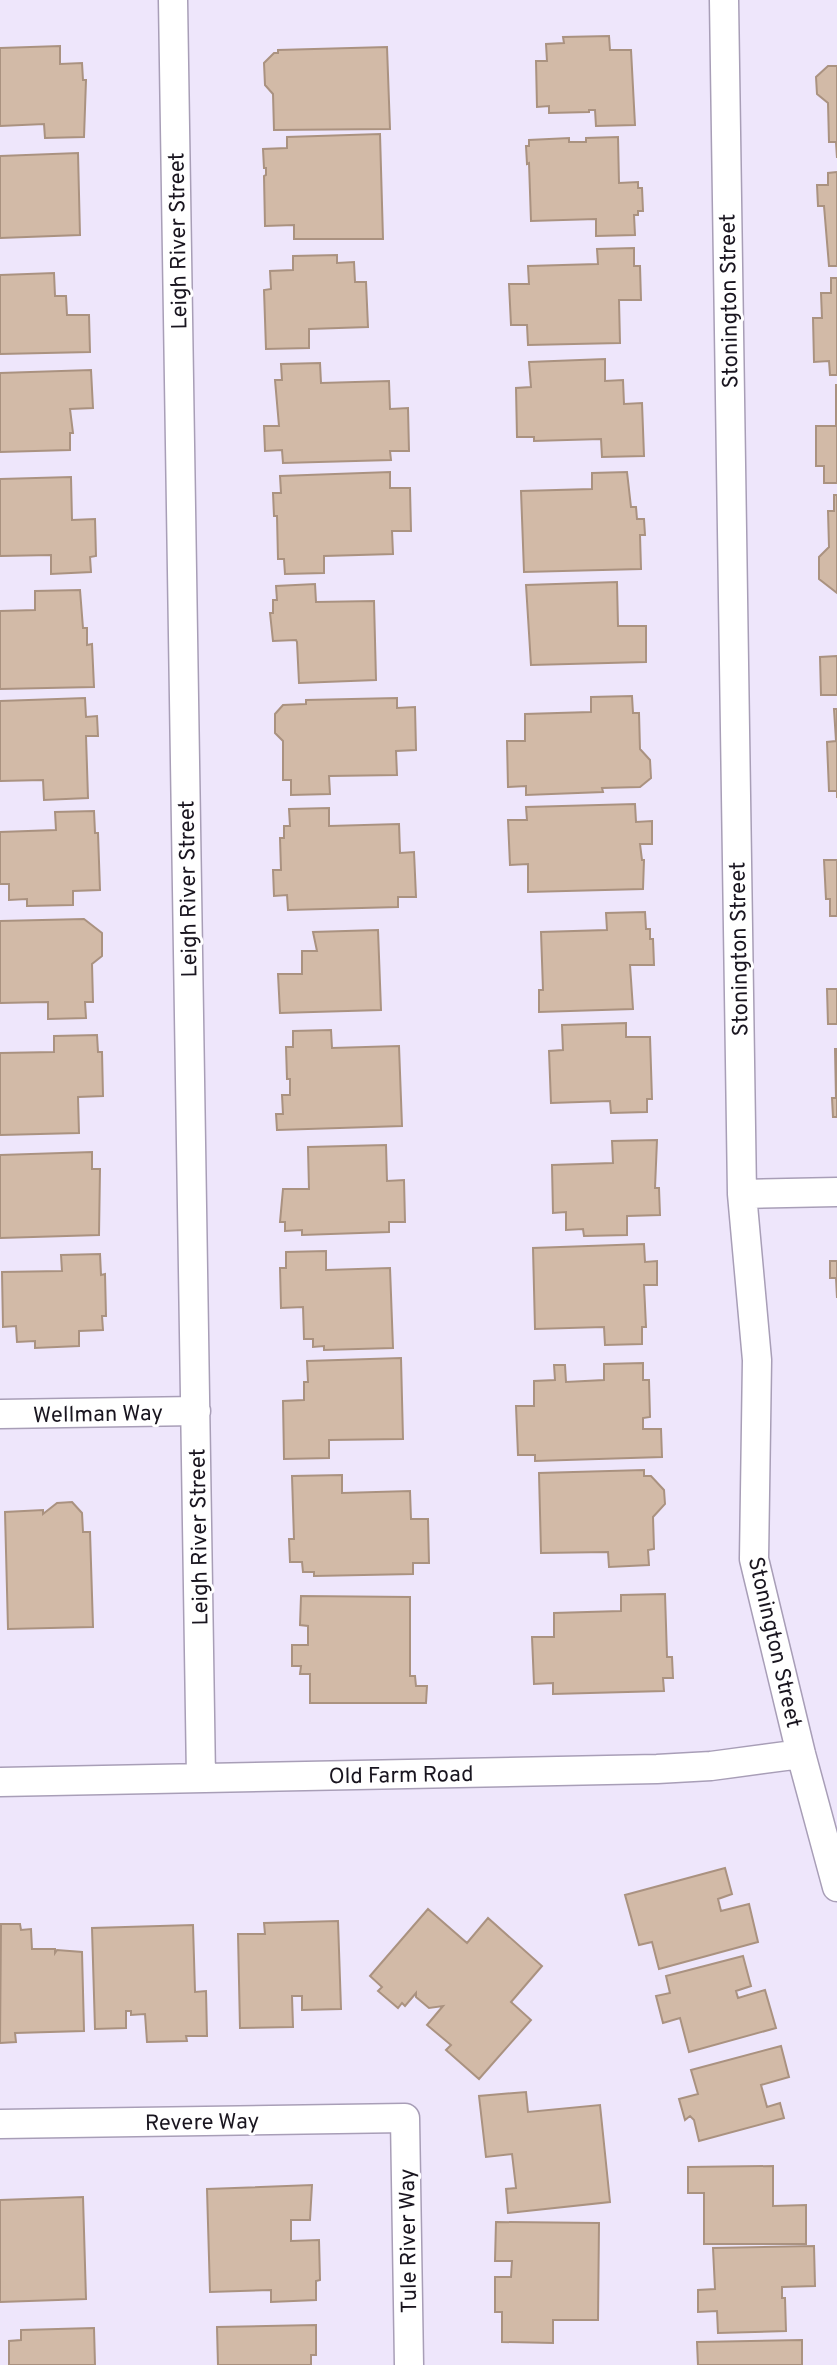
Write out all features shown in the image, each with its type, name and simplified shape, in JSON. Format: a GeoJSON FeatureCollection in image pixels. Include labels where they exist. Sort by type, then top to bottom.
{"type":"FeatureCollection","features":[{"type":"Feature","properties":{"kind":"street","name":"Leigh River Street"},"geometry":{"type":"LineString","coordinates":[[173,0],[201,1778]]}},
{"type":"Feature","properties":{"kind":"street","name":"Stonington Street"},"geometry":{"type":"LineString","coordinates":[[724,0],[742,1194],[757,1360],[754,1559],[837,1887]]}},
{"type":"Feature","properties":{"kind":"street"},"geometry":{"type":"LineString","coordinates":[[742,1194],[837,1192]]}},
{"type":"Feature","properties":{"kind":"street","name":"Wellman Way"},"geometry":{"type":"LineString","coordinates":[[0,1414],[196,1411]]}},
{"type":"Feature","properties":{"kind":"street","name":"Old Farm Road"},"geometry":{"type":"LineString","coordinates":[[0,1782],[657,1769],[711,1766],[801,1754]]}},
{"type":"Feature","properties":{"kind":"street","name":"Revere Way"},"geometry":{"type":"LineString","coordinates":[[0,2124],[405,2118]]}},
{"type":"Feature","properties":{"kind":"street","name":"Tule River Way"},"geometry":{"type":"LineString","coordinates":[[405,2118],[409,2365]]}},
{"type":"Feature","properties":{"kind":"building"},"geometry":{"type":"Polygon","coordinates":[[[609,36],[610,50],[631,50],[635,125],[596,126],[595,110],[549,113],[549,106],[537,107],[536,61],[547,61],[546,44],[564,43],[563,37],[609,36]]]}},
{"type":"Feature","properties":{"kind":"building"},"geometry":{"type":"Polygon","coordinates":[[[60,46],[60,64],[82,63],[83,80],[86,80],[84,137],[45,138],[44,124],[0,126],[0,48],[60,46]]]}},
{"type":"Feature","properties":{"kind":"building"},"geometry":{"type":"Polygon","coordinates":[[[387,47],[390,129],[274,130],[273,94],[265,85],[264,63],[278,50],[387,47]]]}},
{"type":"Feature","properties":{"kind":"building"},"geometry":{"type":"Polygon","coordinates":[[[828,66],[837,66],[837,158],[836,142],[829,142],[828,103],[817,94],[816,77],[828,66]]]}},
{"type":"Feature","properties":{"kind":"building"},"geometry":{"type":"Polygon","coordinates":[[[380,134],[383,239],[294,239],[294,225],[265,226],[266,168],[263,149],[287,148],[287,137],[380,134]]]}},
{"type":"Feature","properties":{"kind":"building"},"geometry":{"type":"Polygon","coordinates":[[[618,137],[619,183],[638,182],[638,188],[642,188],[643,211],[634,215],[635,235],[596,236],[596,219],[531,221],[526,146],[529,146],[529,140],[569,138],[569,142],[586,142],[586,138],[618,137]]]}},
{"type":"Feature","properties":{"kind":"building"},"geometry":{"type":"Polygon","coordinates":[[[78,153],[80,235],[0,238],[0,156],[78,153]]]}},
{"type":"Feature","properties":{"kind":"building"},"geometry":{"type":"Polygon","coordinates":[[[837,172],[837,266],[829,266],[824,206],[818,206],[817,185],[828,185],[828,173],[837,172]]]}},
{"type":"Feature","properties":{"kind":"building"},"geometry":{"type":"Polygon","coordinates":[[[634,248],[634,266],[640,266],[641,300],[619,300],[620,343],[528,345],[527,325],[511,325],[509,284],[529,284],[528,266],[598,264],[597,249],[634,248]]]}},
{"type":"Feature","properties":{"kind":"building"},"geometry":{"type":"Polygon","coordinates":[[[337,255],[337,263],[354,262],[355,282],[366,282],[368,327],[309,329],[309,348],[266,349],[264,290],[271,289],[270,271],[293,270],[293,256],[337,255]]]}},
{"type":"Feature","properties":{"kind":"building"},"geometry":{"type":"Polygon","coordinates":[[[54,273],[55,296],[66,296],[67,315],[89,315],[90,352],[0,354],[0,275],[54,273]]]}},
{"type":"Feature","properties":{"kind":"building"},"geometry":{"type":"Polygon","coordinates":[[[831,278],[837,278],[837,375],[830,375],[829,361],[814,362],[813,318],[822,318],[821,293],[831,293],[831,278]]]}},
{"type":"Feature","properties":{"kind":"building"},"geometry":{"type":"Polygon","coordinates":[[[605,359],[605,381],[623,380],[624,404],[642,403],[644,456],[602,457],[601,439],[534,441],[534,437],[517,437],[516,388],[531,387],[529,362],[605,359]]]}},
{"type":"Feature","properties":{"kind":"building"},"geometry":{"type":"Polygon","coordinates":[[[320,363],[321,383],[389,381],[390,409],[408,408],[409,451],[390,451],[391,460],[283,463],[282,450],[265,451],[264,426],[279,426],[275,380],[282,380],[281,364],[320,363]]]}},
{"type":"Feature","properties":{"kind":"building"},"geometry":{"type":"Polygon","coordinates":[[[91,370],[93,408],[70,409],[73,433],[70,433],[70,450],[0,452],[0,373],[91,370]]]}},
{"type":"Feature","properties":{"kind":"building"},"geometry":{"type":"Polygon","coordinates":[[[836,385],[837,483],[824,483],[824,466],[816,466],[816,426],[836,426],[836,385]]]}},
{"type":"Feature","properties":{"kind":"building"},"geometry":{"type":"Polygon","coordinates":[[[390,472],[390,488],[410,488],[411,531],[392,531],[393,554],[324,556],[324,573],[285,574],[284,559],[278,559],[277,516],[274,516],[273,493],[281,493],[280,476],[390,472]]]}},
{"type":"Feature","properties":{"kind":"building"},"geometry":{"type":"Polygon","coordinates":[[[627,472],[631,507],[636,507],[637,519],[644,519],[645,535],[640,535],[641,569],[524,572],[521,491],[592,489],[592,473],[627,472]]]}},
{"type":"Feature","properties":{"kind":"building"},"geometry":{"type":"Polygon","coordinates":[[[71,477],[72,520],[95,519],[96,556],[90,557],[91,572],[51,574],[51,555],[0,556],[0,479],[71,477]]]}},
{"type":"Feature","properties":{"kind":"building"},"geometry":{"type":"Polygon","coordinates":[[[834,495],[837,495],[837,593],[819,579],[819,557],[829,547],[828,511],[834,511],[834,495]]]}},
{"type":"Feature","properties":{"kind":"building"},"geometry":{"type":"Polygon","coordinates":[[[617,582],[618,626],[646,626],[646,662],[531,665],[526,585],[617,582]]]}},
{"type":"Feature","properties":{"kind":"building"},"geometry":{"type":"Polygon","coordinates":[[[315,584],[316,602],[374,601],[376,680],[299,683],[297,642],[273,641],[270,613],[273,613],[273,600],[277,600],[276,586],[315,584]]]}},
{"type":"Feature","properties":{"kind":"building"},"geometry":{"type":"Polygon","coordinates":[[[80,590],[83,628],[87,628],[87,645],[92,644],[94,687],[0,689],[0,611],[35,610],[35,591],[80,590]]]}},
{"type":"Feature","properties":{"kind":"building"},"geometry":{"type":"Polygon","coordinates":[[[837,656],[837,695],[821,695],[820,657],[837,656]]]}},
{"type":"Feature","properties":{"kind":"building"},"geometry":{"type":"Polygon","coordinates":[[[632,696],[633,713],[639,713],[640,749],[650,760],[651,778],[640,787],[526,795],[526,786],[508,787],[507,741],[525,741],[525,714],[591,712],[591,697],[632,696]]]}},
{"type":"Feature","properties":{"kind":"building"},"geometry":{"type":"Polygon","coordinates":[[[85,698],[86,717],[97,716],[98,736],[86,736],[88,798],[44,800],[43,780],[0,781],[0,701],[85,698]]]}},
{"type":"Feature","properties":{"kind":"building"},"geometry":{"type":"Polygon","coordinates":[[[397,698],[397,708],[415,707],[416,750],[396,751],[397,775],[329,776],[330,794],[291,795],[291,780],[283,780],[283,741],[275,733],[275,714],[283,705],[306,704],[306,700],[397,698]]]}},
{"type":"Feature","properties":{"kind":"building"},"geometry":{"type":"Polygon","coordinates":[[[834,709],[837,709],[837,791],[829,791],[827,742],[836,741],[834,709]]]}},
{"type":"Feature","properties":{"kind":"building"},"geometry":{"type":"Polygon","coordinates":[[[635,804],[636,822],[652,821],[652,844],[640,844],[644,860],[643,889],[528,892],[528,864],[510,865],[508,820],[527,820],[526,807],[635,804]]]}},
{"type":"Feature","properties":{"kind":"building"},"geometry":{"type":"Polygon","coordinates":[[[329,808],[329,826],[399,824],[400,853],[414,852],[416,897],[398,897],[398,907],[288,910],[287,895],[274,896],[273,870],[281,870],[280,838],[284,838],[284,826],[290,826],[289,809],[329,808]]]}},
{"type":"Feature","properties":{"kind":"building"},"geometry":{"type":"Polygon","coordinates":[[[94,811],[100,890],[73,891],[73,905],[27,906],[27,899],[9,900],[9,884],[0,884],[0,832],[56,830],[55,812],[94,811]]]}},
{"type":"Feature","properties":{"kind":"building"},"geometry":{"type":"Polygon","coordinates":[[[824,860],[837,860],[837,916],[830,916],[830,899],[826,899],[824,860]]]}},
{"type":"Feature","properties":{"kind":"building"},"geometry":{"type":"Polygon","coordinates":[[[645,912],[646,929],[650,929],[650,939],[653,939],[654,965],[630,965],[633,1009],[539,1012],[539,990],[543,990],[541,932],[607,930],[606,913],[645,912]]]}},
{"type":"Feature","properties":{"kind":"building"},"geometry":{"type":"Polygon","coordinates":[[[84,919],[102,933],[102,956],[92,964],[93,1002],[85,1002],[86,1018],[48,1019],[48,1002],[0,1003],[0,921],[84,919]]]}},
{"type":"Feature","properties":{"kind":"building"},"geometry":{"type":"Polygon","coordinates":[[[378,930],[381,1010],[280,1013],[278,974],[302,974],[302,951],[317,951],[313,932],[378,930]]]}},
{"type":"Feature","properties":{"kind":"building"},"geometry":{"type":"Polygon","coordinates":[[[827,989],[837,989],[837,1024],[828,1024],[827,989]]]}},
{"type":"Feature","properties":{"kind":"building"},"geometry":{"type":"Polygon","coordinates":[[[626,1023],[626,1037],[650,1037],[652,1099],[647,1099],[647,1112],[611,1113],[610,1101],[551,1103],[549,1051],[563,1050],[562,1025],[626,1023]]]}},
{"type":"Feature","properties":{"kind":"building"},"geometry":{"type":"Polygon","coordinates":[[[331,1030],[332,1048],[399,1046],[402,1126],[277,1130],[276,1114],[283,1114],[282,1095],[290,1095],[286,1047],[293,1047],[293,1031],[331,1030]]]}},
{"type":"Feature","properties":{"kind":"building"},"geometry":{"type":"Polygon","coordinates":[[[97,1035],[98,1052],[102,1052],[103,1096],[78,1097],[79,1133],[0,1135],[0,1053],[54,1052],[54,1036],[97,1035]]]}},
{"type":"Feature","properties":{"kind":"building"},"geometry":{"type":"Polygon","coordinates":[[[835,1049],[837,1117],[833,1117],[832,1098],[836,1098],[835,1049]]]}},
{"type":"Feature","properties":{"kind":"building"},"geometry":{"type":"Polygon","coordinates":[[[657,1140],[655,1188],[659,1188],[660,1215],[627,1216],[627,1235],[584,1236],[583,1229],[566,1230],[566,1212],[553,1213],[552,1165],[613,1163],[612,1141],[657,1140]]]}},
{"type":"Feature","properties":{"kind":"building"},"geometry":{"type":"Polygon","coordinates":[[[386,1145],[387,1181],[404,1180],[405,1222],[389,1222],[389,1232],[302,1235],[302,1230],[285,1231],[285,1222],[280,1222],[283,1189],[309,1189],[308,1147],[386,1145]]]}},
{"type":"Feature","properties":{"kind":"building"},"geometry":{"type":"Polygon","coordinates":[[[92,1152],[92,1169],[100,1169],[99,1235],[0,1238],[0,1155],[92,1152]]]}},
{"type":"Feature","properties":{"kind":"building"},"geometry":{"type":"Polygon","coordinates":[[[644,1244],[645,1262],[657,1261],[657,1285],[644,1285],[646,1327],[642,1327],[642,1344],[605,1345],[604,1327],[535,1329],[533,1248],[644,1244]]]}},
{"type":"Feature","properties":{"kind":"building"},"geometry":{"type":"Polygon","coordinates":[[[326,1251],[326,1270],[390,1268],[393,1348],[324,1350],[324,1346],[313,1347],[313,1339],[304,1339],[303,1307],[281,1308],[280,1268],[286,1268],[286,1252],[326,1251]]]}},
{"type":"Feature","properties":{"kind":"building"},"geometry":{"type":"Polygon","coordinates":[[[100,1254],[101,1275],[105,1274],[106,1316],[102,1316],[103,1330],[79,1331],[79,1346],[35,1348],[35,1341],[17,1342],[16,1326],[3,1327],[2,1272],[62,1271],[61,1255],[100,1254]]]}},
{"type":"Feature","properties":{"kind":"building"},"geometry":{"type":"Polygon","coordinates":[[[830,1261],[837,1261],[837,1298],[836,1278],[830,1278],[830,1261]]]}},
{"type":"Feature","properties":{"kind":"building"},"geometry":{"type":"Polygon","coordinates":[[[401,1358],[403,1439],[329,1440],[329,1458],[284,1459],[283,1401],[304,1400],[304,1382],[308,1382],[307,1361],[401,1358]]]}},
{"type":"Feature","properties":{"kind":"building"},"geometry":{"type":"Polygon","coordinates":[[[643,1363],[643,1380],[649,1380],[650,1417],[643,1418],[643,1429],[661,1429],[662,1457],[535,1461],[535,1455],[518,1455],[516,1406],[534,1406],[534,1381],[555,1380],[554,1365],[565,1365],[566,1382],[604,1380],[604,1364],[643,1363]]]}},
{"type":"Feature","properties":{"kind":"building"},"geometry":{"type":"Polygon","coordinates":[[[644,1470],[644,1476],[651,1476],[664,1490],[665,1504],[653,1517],[654,1549],[648,1550],[649,1565],[609,1567],[608,1552],[541,1553],[539,1473],[644,1470]]]}},
{"type":"Feature","properties":{"kind":"building"},"geometry":{"type":"Polygon","coordinates":[[[342,1475],[342,1493],[410,1491],[411,1519],[428,1519],[429,1563],[413,1563],[413,1574],[314,1576],[314,1572],[303,1572],[302,1562],[290,1562],[289,1539],[294,1539],[292,1476],[342,1475]]]}},
{"type":"Feature","properties":{"kind":"building"},"geometry":{"type":"Polygon","coordinates":[[[72,1502],[82,1513],[83,1532],[90,1532],[93,1627],[8,1629],[5,1512],[43,1510],[43,1514],[57,1503],[72,1502]]]}},
{"type":"Feature","properties":{"kind":"building"},"geometry":{"type":"Polygon","coordinates":[[[665,1594],[667,1657],[672,1657],[673,1678],[663,1678],[664,1691],[553,1694],[553,1683],[534,1684],[532,1637],[554,1637],[554,1613],[621,1611],[621,1595],[665,1594]]]}},
{"type":"Feature","properties":{"kind":"building"},"geometry":{"type":"Polygon","coordinates":[[[301,1596],[410,1597],[410,1676],[415,1676],[416,1686],[427,1686],[426,1703],[310,1703],[310,1674],[300,1674],[301,1666],[292,1666],[292,1645],[308,1645],[308,1626],[300,1625],[301,1596]]]}},
{"type":"Feature","properties":{"kind":"building"},"geometry":{"type":"Polygon","coordinates":[[[725,1868],[732,1894],[718,1899],[721,1911],[749,1904],[758,1942],[659,1969],[652,1942],[639,1945],[625,1895],[725,1868]]]}},
{"type":"Feature","properties":{"kind":"building"},"geometry":{"type":"Polygon","coordinates":[[[428,1909],[467,1943],[488,1918],[542,1966],[511,2002],[531,2020],[479,2079],[446,2050],[451,2045],[427,2025],[443,2006],[429,2008],[416,1997],[416,1993],[405,2006],[402,2003],[398,2008],[378,1991],[382,1987],[370,1976],[428,1909]]]}},
{"type":"Feature","properties":{"kind":"building"},"geometry":{"type":"Polygon","coordinates":[[[338,1921],[341,2009],[302,2010],[302,1996],[292,1996],[293,2027],[240,2028],[238,1934],[265,1934],[264,1923],[338,1921]]]}},
{"type":"Feature","properties":{"kind":"building"},"geometry":{"type":"Polygon","coordinates":[[[1,1924],[20,1924],[21,1930],[31,1929],[32,1949],[55,1949],[55,1953],[57,1950],[82,1952],[84,2031],[15,2033],[16,2042],[0,2043],[1,1924]]]}},
{"type":"Feature","properties":{"kind":"building"},"geometry":{"type":"Polygon","coordinates":[[[193,1925],[195,1992],[206,1991],[207,2036],[186,2036],[187,2041],[147,2042],[145,2014],[131,2015],[131,2011],[126,2011],[126,2028],[95,2029],[92,1928],[193,1925]]]}},
{"type":"Feature","properties":{"kind":"building"},"geometry":{"type":"Polygon","coordinates":[[[743,1956],[751,1986],[736,1991],[738,1998],[765,1990],[776,2028],[689,2052],[680,2018],[663,2023],[656,1996],[670,1993],[666,1976],[743,1956]]]}},
{"type":"Feature","properties":{"kind":"building"},"geometry":{"type":"Polygon","coordinates":[[[781,2046],[789,2077],[761,2085],[767,2107],[780,2103],[784,2118],[699,2141],[694,2120],[690,2116],[685,2120],[679,2099],[698,2094],[691,2070],[781,2046]]]}},
{"type":"Feature","properties":{"kind":"building"},"geometry":{"type":"Polygon","coordinates":[[[526,2092],[528,2112],[600,2105],[610,2202],[508,2213],[506,2189],[516,2188],[512,2154],[486,2157],[479,2096],[526,2092]]]}},
{"type":"Feature","properties":{"kind":"building"},"geometry":{"type":"Polygon","coordinates":[[[773,2166],[773,2206],[806,2205],[806,2244],[704,2244],[704,2193],[688,2193],[688,2167],[773,2166]]]}},
{"type":"Feature","properties":{"kind":"building"},"geometry":{"type":"Polygon","coordinates":[[[312,2185],[310,2220],[291,2220],[291,2241],[319,2240],[320,2280],[316,2281],[316,2300],[271,2302],[271,2290],[210,2292],[207,2189],[312,2185]]]}},
{"type":"Feature","properties":{"kind":"building"},"geometry":{"type":"Polygon","coordinates":[[[83,2197],[86,2299],[0,2302],[0,2200],[83,2197]]]}},
{"type":"Feature","properties":{"kind":"building"},"geometry":{"type":"Polygon","coordinates":[[[496,2222],[599,2223],[598,2320],[553,2320],[553,2343],[502,2342],[502,2312],[495,2312],[495,2277],[511,2277],[512,2261],[495,2261],[496,2222]]]}},
{"type":"Feature","properties":{"kind":"building"},"geometry":{"type":"Polygon","coordinates":[[[814,2246],[815,2286],[782,2287],[786,2331],[718,2333],[717,2311],[698,2312],[698,2290],[715,2289],[713,2248],[814,2246]]]}},
{"type":"Feature","properties":{"kind":"building"},"geometry":{"type":"Polygon","coordinates":[[[316,2325],[316,2355],[311,2355],[311,2365],[218,2365],[217,2327],[316,2325]]]}},
{"type":"Feature","properties":{"kind":"building"},"geometry":{"type":"Polygon","coordinates":[[[94,2328],[95,2365],[9,2365],[9,2341],[21,2340],[21,2330],[94,2328]]]}},
{"type":"Feature","properties":{"kind":"building"},"geometry":{"type":"Polygon","coordinates":[[[802,2340],[802,2365],[698,2365],[697,2342],[802,2340]]]}}]}
